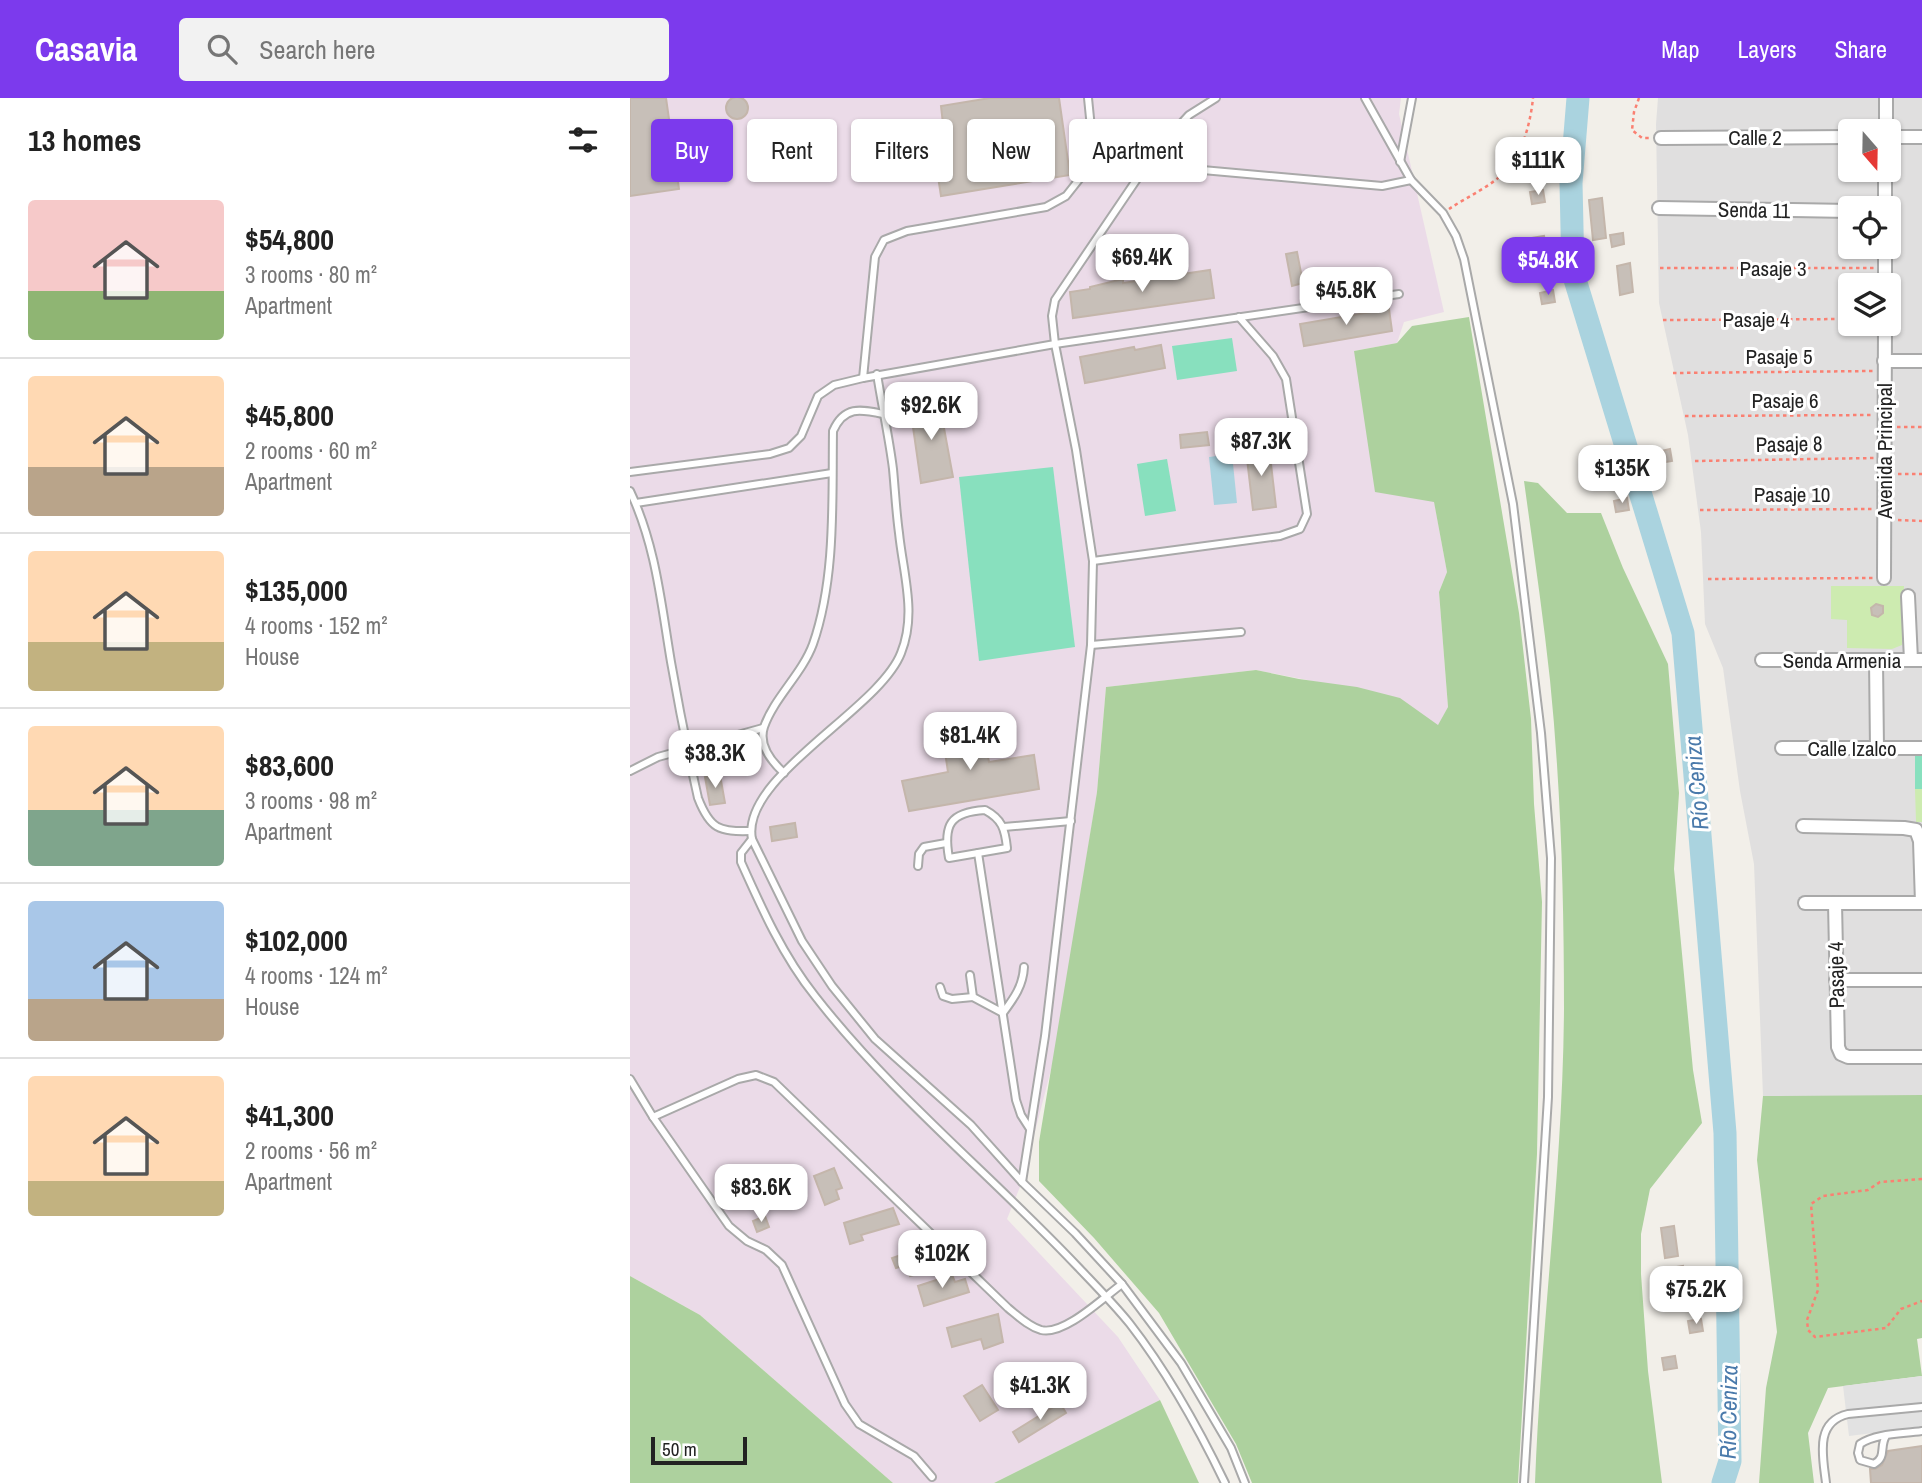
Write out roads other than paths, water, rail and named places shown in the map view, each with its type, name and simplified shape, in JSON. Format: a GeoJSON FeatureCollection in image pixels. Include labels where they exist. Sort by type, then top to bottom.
{"type":"FeatureCollection","features":[{"type":"Feature","properties":{"kind":"street"},"geometry":{"type":"LineString","coordinates":[[1885,119],[1886,98]]}},
{"type":"Feature","properties":{"kind":"street"},"geometry":{"type":"LineString","coordinates":[[1901,136],[1922,137]]}},
{"type":"Feature","properties":{"kind":"street","name":"Calle 2"},"geometry":{"type":"LineString","coordinates":[[1661,138],[1838,137]]}},
{"type":"Feature","properties":{"kind":"street","name":"Senda 11"},"geometry":{"type":"LineString","coordinates":[[1659,208],[1838,211]]}},
{"type":"Feature","properties":{"kind":"street","name":"Avenida Principal"},"geometry":{"type":"LineString","coordinates":[[1884,578],[1885,336]]}},
{"type":"Feature","properties":{"kind":"street"},"geometry":{"type":"LineString","coordinates":[[1884,366],[1922,360]]}},
{"type":"Feature","properties":{"kind":"street"},"geometry":{"type":"LineString","coordinates":[[1909,596],[1916,660]]}},
{"type":"Feature","properties":{"kind":"street","name":"Senda Armenia"},"geometry":{"type":"LineString","coordinates":[[1762,660],[1916,660]]}},
{"type":"Feature","properties":{"kind":"street"},"geometry":{"type":"LineString","coordinates":[[1876,660],[1877,748]]}},
{"type":"Feature","properties":{"kind":"street","name":"Calle Izalco"},"geometry":{"type":"LineString","coordinates":[[1782,748],[1922,748]]}},
{"type":"Feature","properties":{"kind":"street"},"geometry":{"type":"LineString","coordinates":[[1803,826],[1916,830],[1920,841],[1922,903],[1805,902]]}},
{"type":"Feature","properties":{"kind":"street","name":"Pasaje 4"},"geometry":{"type":"LineString","coordinates":[[1835,903],[1838,1047],[1841,1054],[1848,1057],[1922,1057]]}},
{"type":"Feature","properties":{"kind":"street"},"geometry":{"type":"LineString","coordinates":[[1836,980],[1922,980]]}},
{"type":"Feature","properties":{"kind":"lane"},"geometry":{"type":"LineString","coordinates":[[863,378],[875,257],[884,240],[907,231],[1046,207],[1066,196],[1081,177],[1092,138],[1088,98]]}},
{"type":"Feature","properties":{"kind":"lane"},"geometry":{"type":"LineString","coordinates":[[1185,119],[1216,98]]}},
{"type":"Feature","properties":{"kind":"lane"},"geometry":{"type":"LineString","coordinates":[[1365,98],[1411,180],[1443,213],[1456,236],[1464,259],[1513,504],[1541,733],[1551,858],[1548,1097],[1524,1483]]}},
{"type":"Feature","properties":{"kind":"lane"},"geometry":{"type":"LineString","coordinates":[[1400,162],[1412,98]]}},
{"type":"Feature","properties":{"kind":"lane"},"geometry":{"type":"LineString","coordinates":[[1207,170],[1382,186],[1411,180]]}},
{"type":"Feature","properties":{"kind":"lane"},"geometry":{"type":"LineString","coordinates":[[1022,1182],[1045,1036],[1091,645],[1093,561],[1052,316],[1055,300],[1135,182]]}},
{"type":"Feature","properties":{"kind":"lane"},"geometry":{"type":"LineString","coordinates":[[630,472],[770,454],[789,448],[801,436],[818,396],[834,386],[877,374],[1055,344],[1399,294]]}},
{"type":"Feature","properties":{"kind":"lane"},"geometry":{"type":"LineString","coordinates":[[1093,561],[1280,536],[1300,529],[1307,514],[1286,379],[1273,356],[1239,317]]}},
{"type":"Feature","properties":{"kind":"lane"},"geometry":{"type":"LineString","coordinates":[[877,374],[892,467],[910,614],[901,654],[874,691],[768,790],[757,808],[751,831],[752,839],[802,941],[832,986],[875,1039],[971,1125],[1022,1182],[1075,1233],[1122,1284],[1181,1363],[1231,1448],[1245,1483]]}},
{"type":"Feature","properties":{"kind":"lane"},"geometry":{"type":"LineString","coordinates":[[784,773],[772,761],[765,747],[763,728],[812,646],[822,612],[830,543],[833,431],[838,418],[850,412],[863,410],[883,414]]}},
{"type":"Feature","properties":{"kind":"lane"},"geometry":{"type":"LineString","coordinates":[[636,503],[832,473]]}},
{"type":"Feature","properties":{"kind":"lane"},"geometry":{"type":"LineString","coordinates":[[630,491],[651,547],[659,581],[671,662],[698,798],[704,814],[713,826],[727,831],[751,831]]}},
{"type":"Feature","properties":{"kind":"lane"},"geometry":{"type":"LineString","coordinates":[[1091,645],[1241,632]]}},
{"type":"Feature","properties":{"kind":"lane"},"geometry":{"type":"LineString","coordinates":[[630,771],[658,757],[763,728]]}},
{"type":"Feature","properties":{"kind":"lane"},"geometry":{"type":"LineString","coordinates":[[985,810],[998,817],[1004,827],[1007,848],[949,858],[947,826],[956,817],[970,811],[985,810]]}},
{"type":"Feature","properties":{"kind":"lane"},"geometry":{"type":"LineString","coordinates":[[1004,827],[1071,821]]}},
{"type":"Feature","properties":{"kind":"lane"},"geometry":{"type":"LineString","coordinates":[[752,839],[741,853],[741,862],[785,954],[814,995],[864,1056],[1050,1237],[1130,1324],[1193,1419],[1225,1483]]}},
{"type":"Feature","properties":{"kind":"lane"},"geometry":{"type":"LineString","coordinates":[[918,866],[919,854],[924,848],[946,843]]}},
{"type":"Feature","properties":{"kind":"lane"},"geometry":{"type":"LineString","coordinates":[[978,853],[1016,1100],[1030,1129]]}},
{"type":"Feature","properties":{"kind":"lane"},"geometry":{"type":"LineString","coordinates":[[1003,1013],[1017,994],[1024,967]]}},
{"type":"Feature","properties":{"kind":"lane"},"geometry":{"type":"LineString","coordinates":[[970,975],[973,996]]}},
{"type":"Feature","properties":{"kind":"lane"},"geometry":{"type":"LineString","coordinates":[[940,987],[943,996],[951,999],[973,996],[1003,1013]]}},
{"type":"Feature","properties":{"kind":"lane"},"geometry":{"type":"LineString","coordinates":[[653,1117],[738,1079],[756,1075],[774,1082],[1008,1308],[1030,1325],[1042,1330],[1060,1328],[1122,1284]]}},
{"type":"Feature","properties":{"kind":"lane"},"geometry":{"type":"LineString","coordinates":[[630,1079],[653,1117],[729,1226],[747,1241],[766,1250],[782,1265],[845,1404],[859,1423],[914,1456],[932,1477]]}},
{"type":"Feature","properties":{"kind":"lane"},"geometry":{"type":"LineString","coordinates":[[1826,1483],[1822,1446],[1830,1423],[1839,1416],[1848,1414],[1922,1407]]}},
{"type":"Feature","properties":{"kind":"lane"},"geometry":{"type":"LineString","coordinates":[[1886,1436],[1882,1442],[1883,1456],[1880,1461],[1874,1464],[1860,1460],[1860,1444],[1867,1439],[1886,1436],[1922,1432]]}},
{"type":"Feature","properties":{"kind":"water"},"geometry":{"type":"Polygon","coordinates":[[[1232,454],[1237,503],[1214,505],[1209,457],[1232,454]]]}},
{"type":"Feature","properties":{"kind":"waterway","name":"Río Ceniza"},"geometry":{"type":"LineString","coordinates":[[1578,98],[1571,183],[1573,273],[1683,633],[1725,1133],[1730,1461],[1723,1483]]}}]}
